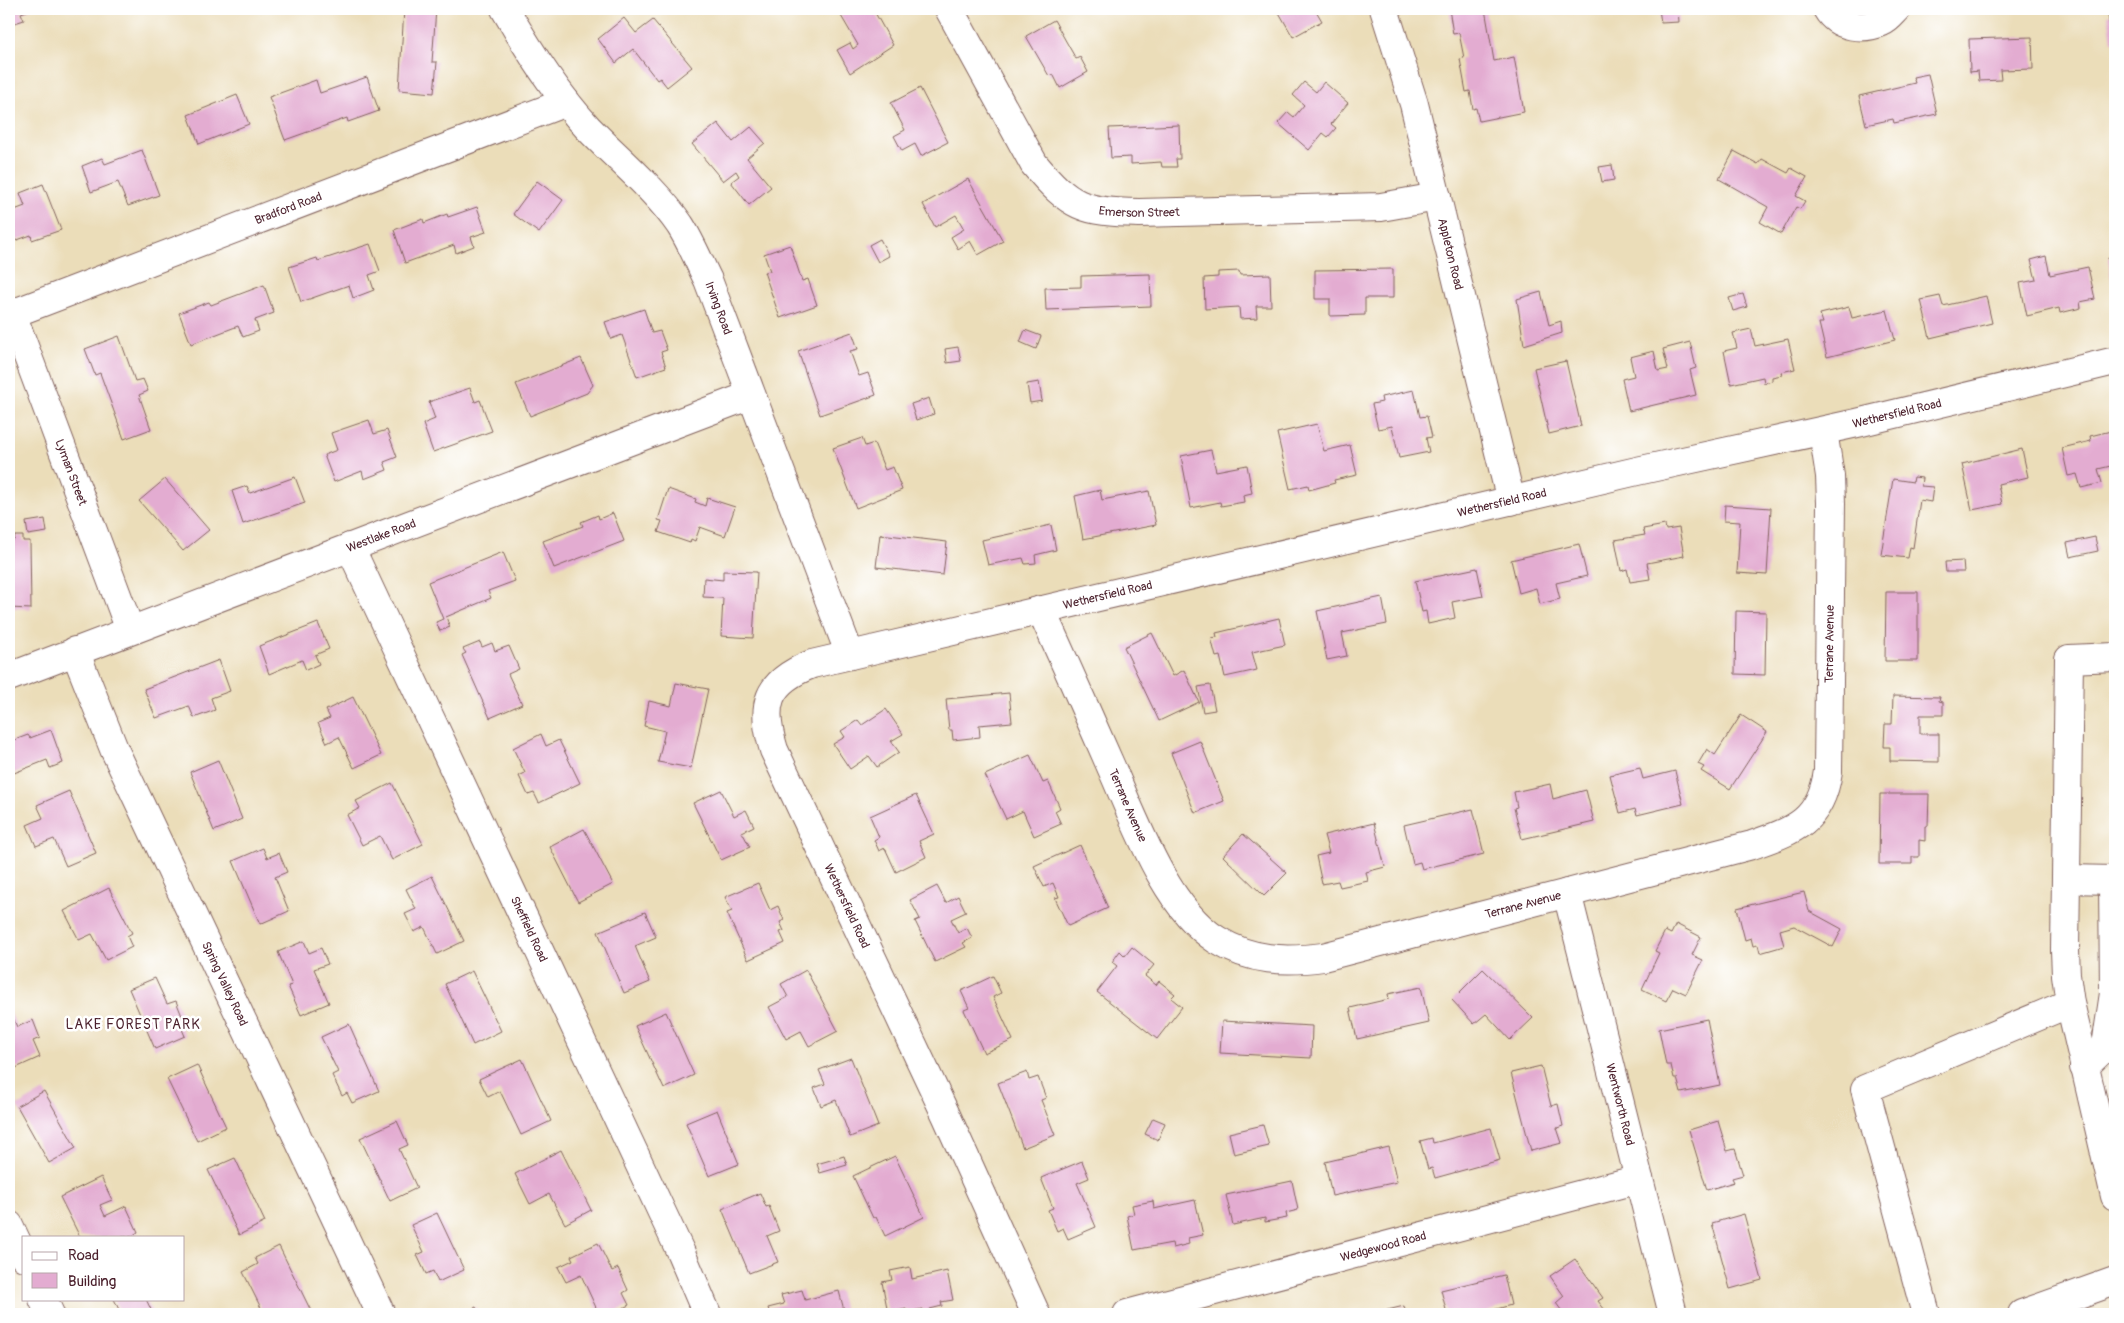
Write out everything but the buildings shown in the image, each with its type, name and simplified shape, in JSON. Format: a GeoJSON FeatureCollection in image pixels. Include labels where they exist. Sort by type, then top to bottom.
{"type":"FeatureCollection","features":[{"type":"Feature","properties":{"kind":"street","name":"Irving Road"},"geometry":{"type":"LineString","coordinates":[[505,9],[523,41],[566,102],[660,200],[680,226],[708,280],[850,655]]}},
{"type":"Feature","properties":{"kind":"street","name":"Emerson Street"},"geometry":{"type":"LineString","coordinates":[[949,9],[1034,164],[1066,198],[1086,208],[1112,213],[1139,214],[1381,207],[1437,198]]}},
{"type":"Feature","properties":{"kind":"street","name":"Appleton Road"},"geometry":{"type":"LineString","coordinates":[[1384,9],[1414,104],[1512,501]]}},
{"type":"Feature","properties":{"kind":"street"},"geometry":{"type":"LineString","coordinates":[[1828,9],[1843,23],[1862,28],[1884,22],[1897,9]]}},
{"type":"Feature","properties":{"kind":"street","name":"Bradford Road"},"geometry":{"type":"LineString","coordinates":[[11,314],[566,102]]}},
{"type":"Feature","properties":{"kind":"street","name":"Lyman Street"},"geometry":{"type":"LineString","coordinates":[[11,314],[130,630]]}},
{"type":"Feature","properties":{"kind":"street","name":"Wethersfield Road"},"geometry":{"type":"LineString","coordinates":[[1036,1314],[942,1106],[774,750],[766,718],[768,702],[783,679],[795,670],[812,664],[1512,501],[1823,431],[2115,361]]}},
{"type":"Feature","properties":{"kind":"street","name":"Westlake Road"},"geometry":{"type":"LineString","coordinates":[[9,676],[752,395]]}},
{"type":"Feature","properties":{"kind":"street","name":"Terrane Avenue"},"geometry":{"type":"LineString","coordinates":[[1042,610],[1150,855],[1164,880],[1196,923],[1215,939],[1235,950],[1255,957],[1277,960],[1323,957],[1752,845],[1775,837],[1807,820],[1818,806],[1826,790],[1828,771],[1831,503],[1830,476],[1823,431]]}},
{"type":"Feature","properties":{"kind":"street","name":"Sheffield Road"},"geometry":{"type":"LineString","coordinates":[[350,547],[681,1254],[707,1314]]}},
{"type":"Feature","properties":{"kind":"street","name":"Spring Valley Road"},"geometry":{"type":"LineString","coordinates":[[75,651],[119,758],[381,1314]]}},
{"type":"Feature","properties":{"kind":"street"},"geometry":{"type":"LineString","coordinates":[[2115,657],[2069,659],[2065,950],[2070,1003],[2115,1196]]}},
{"type":"Feature","properties":{"kind":"street"},"geometry":{"type":"LineString","coordinates":[[2066,879],[2114,880],[2114,993],[2106,1046],[2084,1067]]}},
{"type":"Feature","properties":{"kind":"street","name":"Wentworth Road"},"geometry":{"type":"LineString","coordinates":[[1567,892],[1672,1314]]}},
{"type":"Feature","properties":{"kind":"street"},"geometry":{"type":"LineString","coordinates":[[1926,1314],[1865,1090],[2070,1003]]}},
{"type":"Feature","properties":{"kind":"street","name":"Wedgewood Road"},"geometry":{"type":"LineString","coordinates":[[1127,1314],[1639,1179]]}},
{"type":"Feature","properties":{"kind":"street"},"geometry":{"type":"LineString","coordinates":[[9,1225],[22,1253]]}},
{"type":"Feature","properties":{"kind":"street"},"geometry":{"type":"LineString","coordinates":[[2022,1314],[2115,1281]]}},
{"type":"Feature","properties":{"kind":"street"},"geometry":{"type":"LineString","coordinates":[[43,1300],[50,1314]]}},
{"type":"Feature","properties":{"kind":"district","name":"LAKE FOREST PARK"},"geometry":{"type":"Point","coordinates":[133,1024]}}]}
